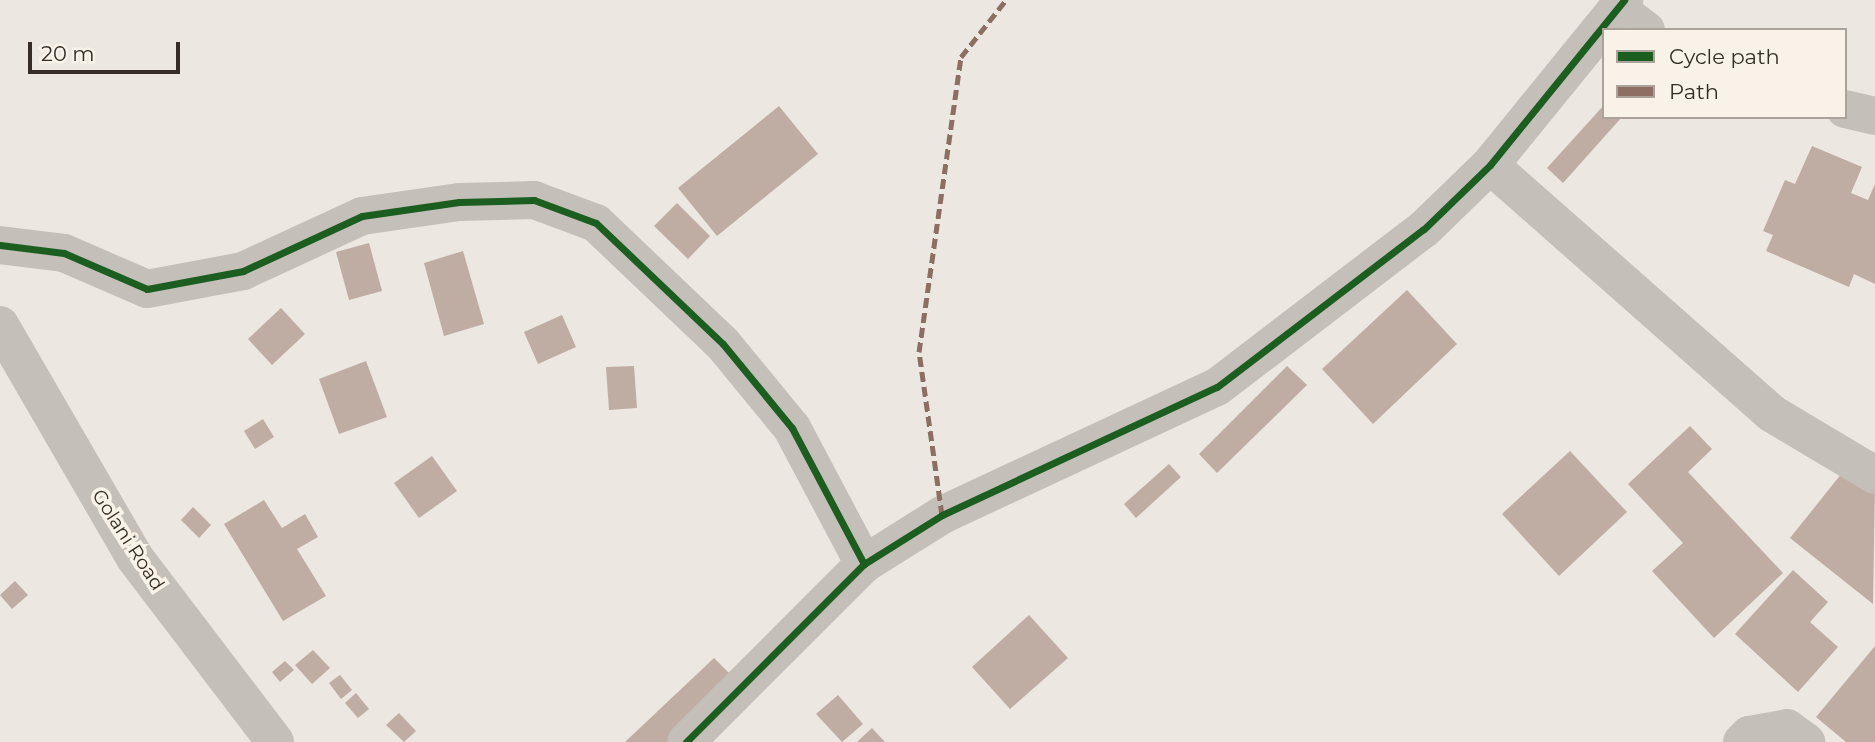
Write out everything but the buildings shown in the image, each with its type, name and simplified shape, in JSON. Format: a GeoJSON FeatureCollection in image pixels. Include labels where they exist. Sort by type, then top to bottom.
{"type":"FeatureCollection","features":[{"type":"Feature","properties":{"kind":"street"},"geometry":{"type":"LineString","coordinates":[[1615,28],[1629,13]]}},
{"type":"Feature","properties":{"kind":"street"},"geometry":{"type":"LineString","coordinates":[[686,742],[864,564],[942,515],[1217,387],[1424,229],[1490,166],[1602,43]]}},
{"type":"Feature","properties":{"kind":"street"},"geometry":{"type":"LineString","coordinates":[[1847,109],[1875,116]]}},
{"type":"Feature","properties":{"kind":"street"},"geometry":{"type":"LineString","coordinates":[[1490,166],[1771,413],[1875,475]]}},
{"type":"Feature","properties":{"kind":"street"},"geometry":{"type":"LineString","coordinates":[[0,245],[64,253],[147,289],[243,271],[362,216],[459,202],[534,200],[596,223],[723,344],[792,428],[864,564]]}},
{"type":"Feature","properties":{"kind":"street","name":"Golani Road"},"geometry":{"type":"LineString","coordinates":[[0,325],[135,558],[275,742]]}},
{"type":"Feature","properties":{"kind":"street"},"geometry":{"type":"LineString","coordinates":[[1742,742],[1749,734],[1787,728],[1806,742]]}},
{"type":"Feature","properties":{"kind":"marked path"},"geometry":{"type":"LineString","coordinates":[[942,515],[919,352],[961,57],[1006,0]]}},
{"type":"Feature","properties":{"kind":"cycle path"},"geometry":{"type":"LineString","coordinates":[[686,742],[864,564],[942,515],[1217,387],[1424,229],[1490,165],[1624,0]]}},
{"type":"Feature","properties":{"kind":"cycle path"},"geometry":{"type":"LineString","coordinates":[[0,245],[64,253],[147,289],[243,271],[362,216],[459,202],[534,200],[596,223],[723,344],[792,428],[864,564]]}}]}
